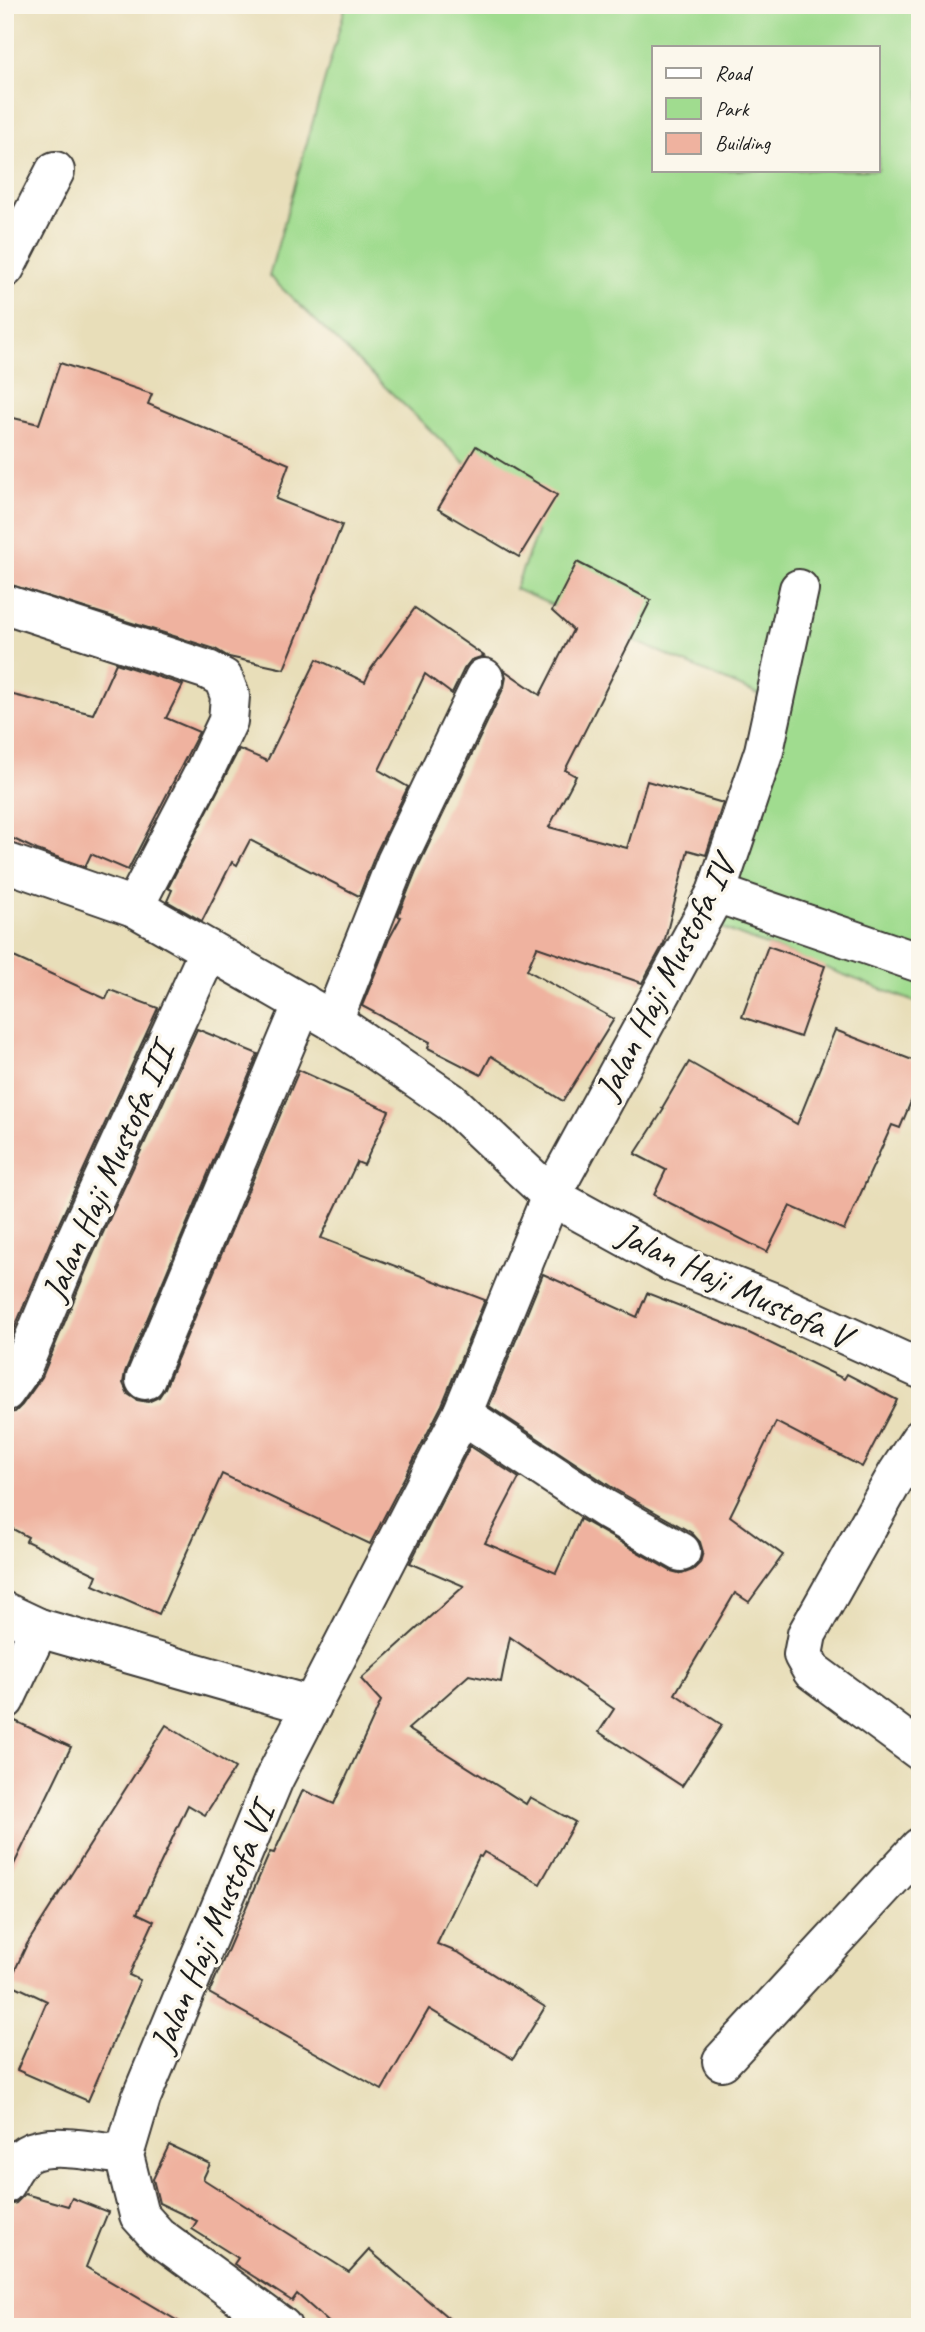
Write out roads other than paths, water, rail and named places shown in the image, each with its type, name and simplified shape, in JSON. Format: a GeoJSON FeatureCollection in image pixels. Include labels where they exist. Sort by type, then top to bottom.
{"type":"FeatureCollection","features":[{"type":"Feature","properties":{"kind":"street"},"geometry":{"type":"LineString","coordinates":[[5,268],[55,171]]}},
{"type":"Feature","properties":{"kind":"street","name":"Jalan Haji Mustofa IV"},"geometry":{"type":"LineString","coordinates":[[462,1414],[551,1196],[716,893],[764,751],[799,589]]}},
{"type":"Feature","properties":{"kind":"street"},"geometry":{"type":"LineString","coordinates":[[5,604],[208,670],[223,678],[230,696],[228,721],[134,907]]}},
{"type":"Feature","properties":{"kind":"street"},"geometry":{"type":"LineString","coordinates":[[145,1380],[318,1012],[396,862],[484,678]]}},
{"type":"Feature","properties":{"kind":"street","name":"Jalan Haji Mustofa V"},"geometry":{"type":"LineString","coordinates":[[5,862],[134,907],[318,1012],[451,1102],[551,1196],[671,1262],[775,1303],[920,1369]]}},
{"type":"Feature","properties":{"kind":"street"},"geometry":{"type":"LineString","coordinates":[[716,893],[920,963]]}},
{"type":"Feature","properties":{"kind":"street","name":"Jalan Haji Mustofa III"},"geometry":{"type":"LineString","coordinates":[[5,1392],[22,1368],[70,1252],[209,950]]}},
{"type":"Feature","properties":{"kind":"street"},"geometry":{"type":"LineString","coordinates":[[462,1414],[605,1509],[681,1552]]}},
{"type":"Feature","properties":{"kind":"street","name":"Jalan Haji Mustofa VI"},"geometry":{"type":"LineString","coordinates":[[124,2155],[141,2098],[274,1779],[462,1414]]}},
{"type":"Feature","properties":{"kind":"street"},"geometry":{"type":"LineString","coordinates":[[920,1439],[908,1480],[807,1634],[803,1655],[813,1671],[920,1751]]}},
{"type":"Feature","properties":{"kind":"street"},"geometry":{"type":"LineString","coordinates":[[5,1700],[22,1620],[312,1706]]}},
{"type":"Feature","properties":{"kind":"street"},"geometry":{"type":"LineString","coordinates":[[722,2061],[920,1847]]}},
{"type":"Feature","properties":{"kind":"street"},"geometry":{"type":"LineString","coordinates":[[5,2184],[14,2166],[26,2154],[36,2151],[59,2148],[124,2155],[139,2215],[158,2236],[282,2327]]}}]}
